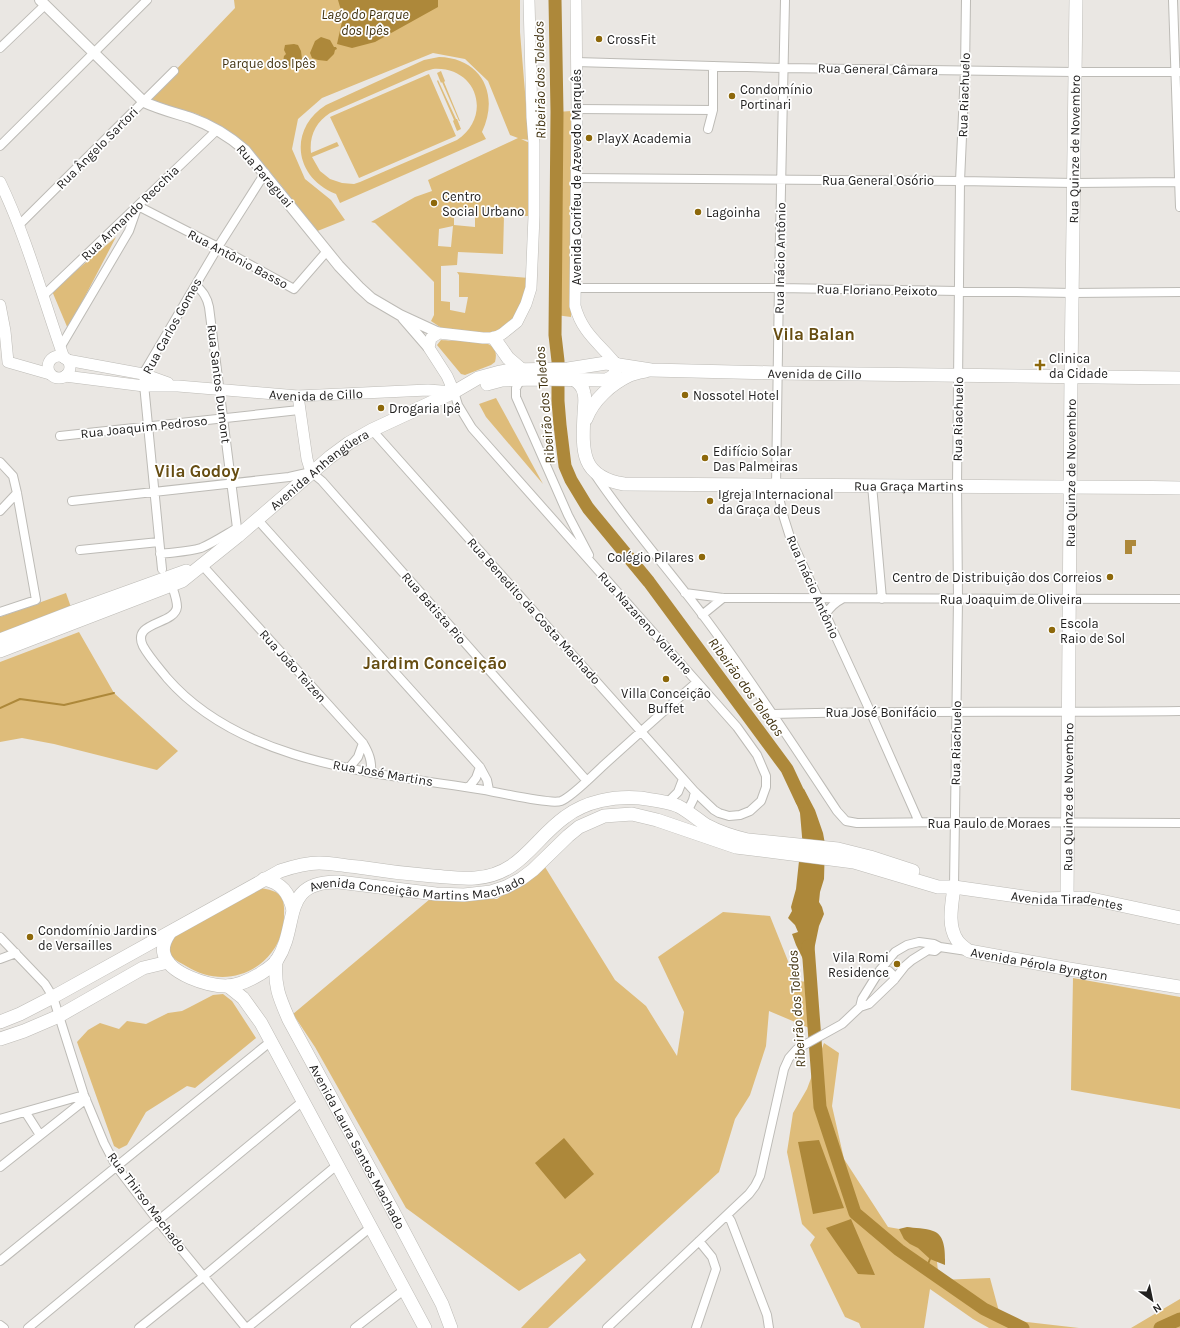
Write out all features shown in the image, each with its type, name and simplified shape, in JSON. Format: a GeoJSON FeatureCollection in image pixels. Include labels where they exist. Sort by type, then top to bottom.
{"type":"FeatureCollection","features":[{"type":"Feature","properties":{"kind":"main road"},"geometry":{"type":"LineString","coordinates":[[521,375],[494,338],[502,334],[517,322],[526,304],[530,288],[534,216],[534,144],[529,0]]}},
{"type":"Feature","properties":{"kind":"main road","name":"Avenida Corifeu de Azevedo Marquês"},"geometry":{"type":"LineString","coordinates":[[576,0],[577,109],[575,306],[581,322],[591,338],[616,364]]}},
{"type":"Feature","properties":{"kind":"main road","name":"Rua Quinze de Novembro"},"geometry":{"type":"LineString","coordinates":[[1068,898],[1067,823],[1070,486],[1076,0]]}},
{"type":"Feature","properties":{"kind":"main road"},"geometry":{"type":"LineString","coordinates":[[0,305],[5,331],[4,361],[59,378],[64,376],[69,370],[69,366],[59,357],[54,331],[19,225],[2,189]]}},
{"type":"Feature","properties":{"kind":"main road"},"geometry":{"type":"LineString","coordinates":[[439,333],[431,338],[429,348],[447,376],[454,392],[478,378],[505,371],[521,375],[570,375],[606,380],[615,375],[616,364]]}},
{"type":"Feature","properties":{"kind":"main road","name":"Rua Paraguai"},"geometry":{"type":"LineString","coordinates":[[439,333],[494,338]]}},
{"type":"Feature","properties":{"kind":"main road"},"geometry":{"type":"LineString","coordinates":[[30,368],[59,357]]}},
{"type":"Feature","properties":{"kind":"main road"},"geometry":{"type":"LineString","coordinates":[[50,374],[48,367],[59,357]]}},
{"type":"Feature","properties":{"kind":"main road","name":"Avenida de Cillo"},"geometry":{"type":"LineString","coordinates":[[59,357],[143,374],[178,386]]}},
{"type":"Feature","properties":{"kind":"main road","name":"Avenida de Cillo"},"geometry":{"type":"LineString","coordinates":[[616,364],[651,370],[1180,378]]}},
{"type":"Feature","properties":{"kind":"main road"},"geometry":{"type":"LineString","coordinates":[[583,425],[594,403],[608,389],[631,374],[651,370]]}},
{"type":"Feature","properties":{"kind":"main road"},"geometry":{"type":"LineString","coordinates":[[570,375],[584,392],[584,452],[587,462],[593,471]]}},
{"type":"Feature","properties":{"kind":"main road","name":"Avenida de Cillo"},"geometry":{"type":"LineString","coordinates":[[64,376],[144,386],[178,386],[298,396],[428,390],[454,392]]}},
{"type":"Feature","properties":{"kind":"main road","name":"Avenida Anhangüera"},"geometry":{"type":"LineString","coordinates":[[78,616],[172,586],[186,578],[238,532],[257,519],[330,456],[372,430],[454,392]]}},
{"type":"Feature","properties":{"kind":"main road"},"geometry":{"type":"LineString","coordinates":[[298,396],[307,459],[311,472]]}},
{"type":"Feature","properties":{"kind":"main road","name":"Rua Graça Martins"},"geometry":{"type":"LineString","coordinates":[[593,471],[601,478],[624,484],[776,486],[957,485],[1180,488]]}},
{"type":"Feature","properties":{"kind":"main road","name":"Avenida Anhangüera"},"geometry":{"type":"LineString","coordinates":[[78,616],[187,570],[200,567]]}},
{"type":"Feature","properties":{"kind":"main road"},"geometry":{"type":"LineString","coordinates":[[0,640],[78,616]]}},
{"type":"Feature","properties":{"kind":"main road"},"geometry":{"type":"LineString","coordinates":[[0,651],[78,616]]}},
{"type":"Feature","properties":{"kind":"main road","name":"Avenida Conceição Martins Machado"},"geometry":{"type":"LineString","coordinates":[[0,1022],[20,1014],[53,997],[169,934],[264,879],[280,871],[296,866],[318,863],[462,878],[496,875],[521,860],[557,823],[578,808],[595,802],[625,798],[641,798],[678,806],[707,825],[737,838],[787,850]]}},
{"type":"Feature","properties":{"kind":"main road"},"geometry":{"type":"LineString","coordinates":[[657,820],[676,821],[684,817],[687,812]]}},
{"type":"Feature","properties":{"kind":"main road","name":"Avenida Conceição Martins Machado"},"geometry":{"type":"LineString","coordinates":[[168,962],[188,977],[217,986],[228,986],[249,980],[260,974],[276,961],[287,936],[293,910],[298,899],[303,891],[314,885],[326,882],[339,882],[436,894],[464,895],[490,892],[506,887],[521,879],[533,870],[579,827],[604,816],[632,814],[657,820],[736,847],[838,854]]}},
{"type":"Feature","properties":{"kind":"main road","name":"Avenida Tiradentes"},"geometry":{"type":"LineString","coordinates":[[838,854],[870,857],[940,879],[954,887],[1038,898],[1087,898],[1180,918]]}},
{"type":"Feature","properties":{"kind":"main road"},"geometry":{"type":"LineString","coordinates":[[264,879],[272,881],[285,890],[289,896],[293,910]]}},
{"type":"Feature","properties":{"kind":"main road","name":"Avenida Pérola Byngton"},"geometry":{"type":"LineString","coordinates":[[954,887],[951,922],[952,929],[958,942],[969,951],[1180,987]]}},
{"type":"Feature","properties":{"kind":"main road"},"geometry":{"type":"LineString","coordinates":[[0,1039],[24,1031],[59,1016],[143,968],[168,962],[164,954],[164,948],[165,941],[169,934]]}},
{"type":"Feature","properties":{"kind":"main road","name":"Avenida Laura Santos Machado"},"geometry":{"type":"LineString","coordinates":[[276,961],[276,986],[280,999],[290,1020],[442,1304],[451,1328]]}},
{"type":"Feature","properties":{"kind":"main road","name":"Avenida Laura Santos Machado"},"geometry":{"type":"LineString","coordinates":[[228,986],[246,1003],[261,1024],[425,1328]]}},
{"type":"Feature","properties":{"kind":"street","name":"Rua Inácio Antônio"},"geometry":{"type":"LineString","coordinates":[[785,0],[776,486],[790,537],[919,822]]}},
{"type":"Feature","properties":{"kind":"street","name":"Rua Riachuelo"},"geometry":{"type":"LineString","coordinates":[[954,887],[958,599],[957,485],[960,181],[965,70],[966,0]]}},
{"type":"Feature","properties":{"kind":"street"},"geometry":{"type":"LineString","coordinates":[[1173,0],[1178,72],[1180,207]]}},
{"type":"Feature","properties":{"kind":"street"},"geometry":{"type":"LineString","coordinates":[[0,48],[43,2]]}},
{"type":"Feature","properties":{"kind":"street","name":"Rua Paraguai"},"geometry":{"type":"LineString","coordinates":[[43,2],[144,102],[152,106],[194,119],[217,130],[245,150],[359,288],[371,298],[400,315],[439,333]]}},
{"type":"Feature","properties":{"kind":"street"},"geometry":{"type":"LineString","coordinates":[[0,146],[94,53],[142,2]]}},
{"type":"Feature","properties":{"kind":"street","name":"Rua General Câmara"},"geometry":{"type":"LineString","coordinates":[[576,62],[783,68],[1178,72]]}},
{"type":"Feature","properties":{"kind":"street"},"geometry":{"type":"LineString","coordinates":[[708,129],[713,110],[713,66]]}},
{"type":"Feature","properties":{"kind":"street","name":"Rua Ângelo Sartori"},"geometry":{"type":"LineString","coordinates":[[19,225],[174,71]]}},
{"type":"Feature","properties":{"kind":"street"},"geometry":{"type":"LineString","coordinates":[[577,109],[713,110]]}},
{"type":"Feature","properties":{"kind":"street","name":"Rua Armando Recchia"},"geometry":{"type":"LineString","coordinates":[[43,296],[217,130]]}},
{"type":"Feature","properties":{"kind":"street","name":"Rua Carlos Gomes"},"geometry":{"type":"LineString","coordinates":[[162,569],[143,374],[218,247],[265,173]]}},
{"type":"Feature","properties":{"kind":"street","name":"Rua General Osório"},"geometry":{"type":"LineString","coordinates":[[576,178],[1074,183],[1180,182]]}},
{"type":"Feature","properties":{"kind":"street"},"geometry":{"type":"LineString","coordinates":[[59,357],[129,232],[138,206]]}},
{"type":"Feature","properties":{"kind":"street","name":"Rua Antônio Basso"},"geometry":{"type":"LineString","coordinates":[[138,206],[218,247],[294,289],[327,251]]}},
{"type":"Feature","properties":{"kind":"street","name":"Rua Santos Dumont"},"geometry":{"type":"LineString","coordinates":[[196,285],[203,292],[209,307],[238,532]]}},
{"type":"Feature","properties":{"kind":"street","name":"Rua Floriano Peixoto"},"geometry":{"type":"LineString","coordinates":[[575,288],[779,288],[1072,293],[1180,292]]}},
{"type":"Feature","properties":{"kind":"street","name":"Rua Paraguai"},"geometry":{"type":"LineString","coordinates":[[400,315],[429,348]]}},
{"type":"Feature","properties":{"kind":"street"},"geometry":{"type":"LineString","coordinates":[[521,375],[516,388],[516,397],[568,515],[596,568]]}},
{"type":"Feature","properties":{"kind":"street","name":"Rua Nazareno Voltaine"},"geometry":{"type":"LineString","coordinates":[[454,392],[458,406],[472,428],[737,727],[757,755],[765,771],[767,782],[763,796],[758,804],[745,813],[735,816],[724,815],[714,810],[695,792]]}},
{"type":"Feature","properties":{"kind":"street","name":"Rua Joaquim Pedroso"},"geometry":{"type":"LineString","coordinates":[[60,436],[299,410]]}},
{"type":"Feature","properties":{"kind":"street","name":"Rua Benedito da Costa Machado"},"geometry":{"type":"LineString","coordinates":[[372,430],[695,792]]}},
{"type":"Feature","properties":{"kind":"street"},"geometry":{"type":"LineString","coordinates":[[0,462],[13,476],[36,600],[0,612]]}},
{"type":"Feature","properties":{"kind":"street"},"geometry":{"type":"LineString","coordinates":[[593,471],[615,503],[702,615],[773,714]]}},
{"type":"Feature","properties":{"kind":"street"},"geometry":{"type":"LineString","coordinates":[[72,501],[289,477],[311,472]]}},
{"type":"Feature","properties":{"kind":"street","name":"Rua Batista Pio"},"geometry":{"type":"LineString","coordinates":[[311,472],[322,481],[587,781]]}},
{"type":"Feature","properties":{"kind":"street"},"geometry":{"type":"LineString","coordinates":[[615,503],[614,492],[618,487],[624,484]]}},
{"type":"Feature","properties":{"kind":"street"},"geometry":{"type":"LineString","coordinates":[[872,485],[882,599]]}},
{"type":"Feature","properties":{"kind":"street"},"geometry":{"type":"LineString","coordinates":[[0,511],[17,493]]}},
{"type":"Feature","properties":{"kind":"street"},"geometry":{"type":"LineString","coordinates":[[556,522],[562,520],[568,515]]}},
{"type":"Feature","properties":{"kind":"street"},"geometry":{"type":"LineString","coordinates":[[257,519],[480,767],[487,780],[488,790]]}},
{"type":"Feature","properties":{"kind":"street"},"geometry":{"type":"LineString","coordinates":[[160,554],[200,548],[238,532]]}},
{"type":"Feature","properties":{"kind":"street"},"geometry":{"type":"LineString","coordinates":[[80,550],[159,542]]}},
{"type":"Feature","properties":{"kind":"street","name":"Rua João Teizen"},"geometry":{"type":"LineString","coordinates":[[200,567],[363,743],[370,754],[372,764],[371,773]]}},
{"type":"Feature","properties":{"kind":"street","name":"Rua José Martins"},"geometry":{"type":"LineString","coordinates":[[172,586],[177,608],[175,613],[149,626],[144,631],[141,638],[143,645],[154,661],[173,684],[192,703],[214,718],[244,734],[270,745],[295,754],[371,773],[488,790],[548,802],[560,802],[587,781],[697,682]]}},
{"type":"Feature","properties":{"kind":"street","name":"Rua Joaquim de Oliveira"},"geometry":{"type":"LineString","coordinates":[[685,593],[723,598],[1180,599]]}},
{"type":"Feature","properties":{"kind":"street"},"geometry":{"type":"LineString","coordinates":[[702,615],[723,598]]}},
{"type":"Feature","properties":{"kind":"street"},"geometry":{"type":"LineString","coordinates":[[825,615],[829,607],[843,598]]}},
{"type":"Feature","properties":{"kind":"street","name":"Rua José Bonifácio"},"geometry":{"type":"LineString","coordinates":[[773,714],[870,711],[1069,713],[1180,711]]}},
{"type":"Feature","properties":{"kind":"street","name":"Rua Paulo de Moraes"},"geometry":{"type":"LineString","coordinates":[[773,714],[837,811],[846,821],[857,823],[1180,823]]}},
{"type":"Feature","properties":{"kind":"street"},"geometry":{"type":"LineString","coordinates":[[350,768],[358,757],[363,743]]}},
{"type":"Feature","properties":{"kind":"street"},"geometry":{"type":"LineString","coordinates":[[468,787],[476,778],[480,767]]}},
{"type":"Feature","properties":{"kind":"street"},"geometry":{"type":"LineString","coordinates":[[667,803],[678,792],[683,779]]}},
{"type":"Feature","properties":{"kind":"street"},"geometry":{"type":"LineString","coordinates":[[687,812],[695,792]]}},
{"type":"Feature","properties":{"kind":"street","name":"Rua Thirso Machado"},"geometry":{"type":"LineString","coordinates":[[0,937],[45,984],[53,997],[85,1097],[104,1143],[116,1166],[158,1221],[247,1328]]}},
{"type":"Feature","properties":{"kind":"street"},"geometry":{"type":"LineString","coordinates":[[860,1007],[862,999],[880,970],[895,952],[907,945],[919,942],[934,944],[940,947],[969,951]]}},
{"type":"Feature","properties":{"kind":"street"},"geometry":{"type":"LineString","coordinates":[[607,1328],[749,1194],[758,1182],[784,1069],[793,1054],[807,1043],[842,1024],[860,1007],[869,1004],[894,980],[905,966],[920,955],[928,950],[935,950],[940,947]]}},
{"type":"Feature","properties":{"kind":"street"},"geometry":{"type":"LineString","coordinates":[[0,959],[16,953]]}},
{"type":"Feature","properties":{"kind":"street"},"geometry":{"type":"LineString","coordinates":[[880,970],[889,970],[893,974],[894,980]]}},
{"type":"Feature","properties":{"kind":"street"},"geometry":{"type":"LineString","coordinates":[[0,1261],[270,1042]]}},
{"type":"Feature","properties":{"kind":"street"},"geometry":{"type":"LineString","coordinates":[[0,1119],[85,1097]]}},
{"type":"Feature","properties":{"kind":"street"},"geometry":{"type":"LineString","coordinates":[[0,1167],[85,1097]]}},
{"type":"Feature","properties":{"kind":"street"},"geometry":{"type":"LineString","coordinates":[[28,1328],[302,1101]]}},
{"type":"Feature","properties":{"kind":"street"},"geometry":{"type":"LineString","coordinates":[[26,1113],[40,1135]]}},
{"type":"Feature","properties":{"kind":"street"},"geometry":{"type":"LineString","coordinates":[[139,1328],[204,1276],[336,1165]]}},
{"type":"Feature","properties":{"kind":"street"},"geometry":{"type":"LineString","coordinates":[[727,1215],[731,1221],[767,1315],[769,1328]]}},
{"type":"Feature","properties":{"kind":"street"},"geometry":{"type":"LineString","coordinates":[[247,1328],[371,1228]]}},
{"type":"Feature","properties":{"kind":"street"},"geometry":{"type":"LineString","coordinates":[[696,1328],[716,1269],[712,1257],[699,1241]]}},
{"type":"Feature","properties":{"kind":"street"},"geometry":{"type":"LineString","coordinates":[[356,1328],[405,1289]]}},
{"type":"Feature","properties":{"kind":"street"},"geometry":{"type":"LineString","coordinates":[[0,1325],[4,1328]]}},
{"type":"Feature","properties":{"kind":"green space","name":"Parque dos Ipês"},"geometry":{"type":"Polygon","coordinates":[[[234,0],[520,0],[520,32],[529,140],[521,139],[532,144],[531,216],[504,216],[503,254],[458,252],[457,265],[441,266],[441,301],[450,302],[450,310],[465,313],[468,297],[459,297],[459,275],[457,272],[529,278],[529,288],[515,321],[494,334],[443,329],[431,321],[434,315],[434,282],[375,223],[371,222],[415,197],[432,191],[428,180],[518,138],[510,135],[488,81],[465,59],[433,53],[322,98],[298,119],[292,149],[305,179],[331,200],[345,220],[315,232],[284,189],[260,160],[209,120],[197,114],[147,100],[235,8],[234,0]],[[454,216],[454,225],[475,227],[475,216],[454,216]],[[453,226],[439,229],[438,246],[451,247],[453,226]]]}},
{"type":"Feature","properties":{"kind":"green space"},"geometry":{"type":"Polygon","coordinates":[[[439,57],[454,59],[466,64],[476,71],[483,81],[489,104],[487,118],[482,132],[486,139],[340,203],[336,194],[322,187],[311,177],[304,165],[301,152],[301,139],[306,127],[314,115],[326,105],[424,60],[439,57]],[[433,69],[426,71],[330,113],[317,125],[314,130],[311,141],[311,153],[337,142],[339,146],[312,157],[320,171],[330,179],[342,183],[354,184],[457,140],[468,130],[475,118],[477,106],[475,94],[469,84],[460,75],[448,70],[433,69]]]}},
{"type":"Feature","properties":{"kind":"green space"},"geometry":{"type":"Polygon","coordinates":[[[441,71],[445,81],[444,82],[460,121],[437,73],[441,71]]]}},
{"type":"Feature","properties":{"kind":"green space"},"geometry":{"type":"Polygon","coordinates":[[[429,74],[456,136],[359,178],[330,117],[429,74]]]}},
{"type":"Feature","properties":{"kind":"green space"},"geometry":{"type":"Polygon","coordinates":[[[438,80],[461,129],[457,131],[453,121],[454,120],[437,81],[438,80]]]}},
{"type":"Feature","properties":{"kind":"green space"},"geometry":{"type":"Polygon","coordinates":[[[571,111],[571,317],[556,315],[557,112],[571,111]]]}},
{"type":"Feature","properties":{"kind":"green space"},"geometry":{"type":"Polygon","coordinates":[[[116,237],[68,329],[52,291],[116,237]]]}},
{"type":"Feature","properties":{"kind":"green space"},"geometry":{"type":"Polygon","coordinates":[[[441,340],[472,341],[491,345],[495,351],[495,362],[465,375],[461,374],[437,345],[441,340]]]}},
{"type":"Feature","properties":{"kind":"green space"},"geometry":{"type":"Polygon","coordinates":[[[496,398],[543,484],[486,417],[479,404],[496,398]]]}},
{"type":"Feature","properties":{"kind":"green space"},"geometry":{"type":"Polygon","coordinates":[[[66,593],[73,613],[0,639],[0,617],[66,593]]]}},
{"type":"Feature","properties":{"kind":"green space"},"geometry":{"type":"Polygon","coordinates":[[[79,632],[114,693],[178,751],[157,770],[54,744],[22,738],[0,742],[0,662],[79,632]]]}},
{"type":"Feature","properties":{"kind":"green space"},"geometry":{"type":"Polygon","coordinates":[[[545,867],[615,980],[646,1006],[677,1056],[684,1012],[658,957],[723,912],[770,916],[796,981],[811,982],[814,1030],[769,1011],[766,1046],[750,1095],[735,1119],[719,1172],[548,1328],[521,1328],[586,1260],[580,1253],[519,1291],[406,1208],[315,1047],[293,1014],[430,899],[497,899],[545,867]]]}},
{"type":"Feature","properties":{"kind":"green space"},"geometry":{"type":"Polygon","coordinates":[[[259,888],[274,891],[281,896],[284,905],[284,918],[283,929],[277,944],[268,957],[257,966],[244,973],[216,977],[201,973],[186,966],[171,955],[170,945],[177,934],[259,888]]]}},
{"type":"Feature","properties":{"kind":"green space"},"geometry":{"type":"Polygon","coordinates":[[[1073,978],[1180,997],[1180,1109],[1071,1090],[1073,978]]]}},
{"type":"Feature","properties":{"kind":"green space"},"geometry":{"type":"Polygon","coordinates":[[[223,994],[232,1001],[256,1038],[195,1088],[187,1086],[146,1112],[127,1145],[119,1149],[114,1146],[77,1042],[88,1030],[100,1023],[119,1029],[127,1021],[146,1024],[168,1013],[182,1011],[213,995],[223,994]]]}},
{"type":"Feature","properties":{"kind":"green space"},"geometry":{"type":"Polygon","coordinates":[[[824,1043],[839,1053],[832,1106],[844,1159],[888,1227],[934,1235],[939,1280],[990,1278],[1001,1319],[1079,1328],[989,1328],[973,1319],[930,1289],[924,1328],[861,1328],[859,1323],[845,1317],[810,1245],[815,1237],[802,1224],[787,1152],[793,1113],[807,1089],[824,1043]]]}},
{"type":"Feature","properties":{"kind":"green space"},"geometry":{"type":"Polygon","coordinates":[[[1180,1299],[1180,1328],[1131,1328],[1180,1299]]]}},
{"type":"Feature","properties":{"kind":"water","name":"Lago do Parque dos Ipês"},"geometry":{"type":"Polygon","coordinates":[[[338,0],[438,0],[438,7],[375,42],[352,48],[337,44],[343,17],[338,0]]]}},
{"type":"Feature","properties":{"kind":"water"},"geometry":{"type":"Polygon","coordinates":[[[550,0],[555,0],[557,97],[555,99],[552,31],[550,26],[550,0]]]}},
{"type":"Feature","properties":{"kind":"water"},"geometry":{"type":"Polygon","coordinates":[[[321,37],[330,40],[337,49],[327,61],[312,58],[310,53],[315,41],[321,37]]]}},
{"type":"Feature","properties":{"kind":"water"},"geometry":{"type":"Polygon","coordinates":[[[285,45],[298,45],[301,51],[302,59],[295,67],[288,66],[283,62],[286,54],[284,50],[285,45]]]}},
{"type":"Feature","properties":{"kind":"water"},"geometry":{"type":"Polygon","coordinates":[[[1125,540],[1136,540],[1136,546],[1132,546],[1132,554],[1125,554],[1125,540]]]}},
{"type":"Feature","properties":{"kind":"water"},"geometry":{"type":"Polygon","coordinates":[[[794,785],[804,789],[815,810],[825,844],[824,879],[819,902],[824,914],[819,926],[813,964],[805,963],[792,934],[798,932],[795,925],[788,918],[792,911],[791,907],[796,889],[799,861],[803,848],[800,813],[792,792],[794,785]]]}},
{"type":"Feature","properties":{"kind":"water"},"geometry":{"type":"Polygon","coordinates":[[[564,1138],[594,1174],[565,1199],[535,1163],[564,1138]]]}},
{"type":"Feature","properties":{"kind":"water"},"geometry":{"type":"Polygon","coordinates":[[[819,1140],[844,1208],[813,1214],[798,1142],[819,1140]]]}},
{"type":"Feature","properties":{"kind":"water"},"geometry":{"type":"Polygon","coordinates":[[[851,1219],[875,1275],[858,1274],[826,1228],[851,1219]]]}},
{"type":"Feature","properties":{"kind":"water"},"geometry":{"type":"Polygon","coordinates":[[[907,1227],[927,1229],[937,1233],[940,1236],[944,1245],[945,1265],[930,1259],[918,1248],[904,1239],[899,1229],[907,1227]]]}},
{"type":"Feature","properties":{"kind":"waterway","name":"Ribeirão dos Toledos"},"geometry":{"type":"LineString","coordinates":[[555,0],[557,112],[555,335],[558,361],[558,401],[565,466],[571,480],[588,508],[649,582],[787,769],[802,801]]}},
{"type":"Feature","properties":{"kind":"waterway"},"geometry":{"type":"LineString","coordinates":[[0,708],[20,699],[64,705],[114,693]]}},
{"type":"Feature","properties":{"kind":"waterway","name":"Ribeirão dos Toledos"},"geometry":{"type":"LineString","coordinates":[[808,946],[820,1107],[855,1213],[899,1250],[984,1309],[1023,1328]]}},
{"type":"Feature","properties":{"kind":"waterway"},"geometry":{"type":"LineString","coordinates":[[926,1269],[930,1259]]}},
{"type":"Feature","properties":{"kind":"waterway","name":"Ribeirão dos Toledos"},"geometry":{"type":"LineString","coordinates":[[1160,1328],[1180,1319]]}},
{"type":"Feature","properties":{"kind":"place","name":"CrossFit"},"geometry":{"type":"Point","coordinates":[599,39]}},
{"type":"Feature","properties":{"kind":"place","name":"Condomínio Portinari"},"geometry":{"type":"Point","coordinates":[732,96]}},
{"type":"Feature","properties":{"kind":"place","name":"PlayX Academia"},"geometry":{"type":"Point","coordinates":[589,138]}},
{"type":"Feature","properties":{"kind":"place","name":"Centro Social Urbano"},"geometry":{"type":"Point","coordinates":[434,203]}},
{"type":"Feature","properties":{"kind":"place","name":"Lagoinha"},"geometry":{"type":"Point","coordinates":[698,212]}},
{"type":"Feature","properties":{"kind":"place","name":"Clinica da Cidade"},"geometry":{"type":"Point","coordinates":[1040,365]}},
{"type":"Feature","properties":{"kind":"place","name":"Nossotel Hotel"},"geometry":{"type":"Point","coordinates":[685,395]}},
{"type":"Feature","properties":{"kind":"place","name":"Drogaria Ipê"},"geometry":{"type":"Point","coordinates":[381,408]}},
{"type":"Feature","properties":{"kind":"place","name":"Edifício Solar Das Palmeiras"},"geometry":{"type":"Point","coordinates":[705,458]}},
{"type":"Feature","properties":{"kind":"place","name":"Igreja Internacional da Graça de Deus"},"geometry":{"type":"Point","coordinates":[710,501]}},
{"type":"Feature","properties":{"kind":"place","name":"Colégio Pilares"},"geometry":{"type":"Point","coordinates":[702,557]}},
{"type":"Feature","properties":{"kind":"place","name":"Centro de Distribuição dos Correios"},"geometry":{"type":"Point","coordinates":[1110,577]}},
{"type":"Feature","properties":{"kind":"place","name":"Escola Raio de Sol"},"geometry":{"type":"Point","coordinates":[1052,630]}},
{"type":"Feature","properties":{"kind":"place","name":"Villa Conceição Buffet"},"geometry":{"type":"Point","coordinates":[666,679]}},
{"type":"Feature","properties":{"kind":"place","name":"Condomínio Jardins de Versailles"},"geometry":{"type":"Point","coordinates":[30,937]}},
{"type":"Feature","properties":{"kind":"place","name":"Vila Romi Residence"},"geometry":{"type":"Point","coordinates":[897,964]}},
{"type":"Feature","properties":{"kind":"district","name":"Vila Balan"},"geometry":{"type":"Point","coordinates":[814,334]}},
{"type":"Feature","properties":{"kind":"district","name":"Vila Godoy"},"geometry":{"type":"Point","coordinates":[197,471]}},
{"type":"Feature","properties":{"kind":"district","name":"Jardim Conceição"},"geometry":{"type":"Point","coordinates":[435,663]}}]}
